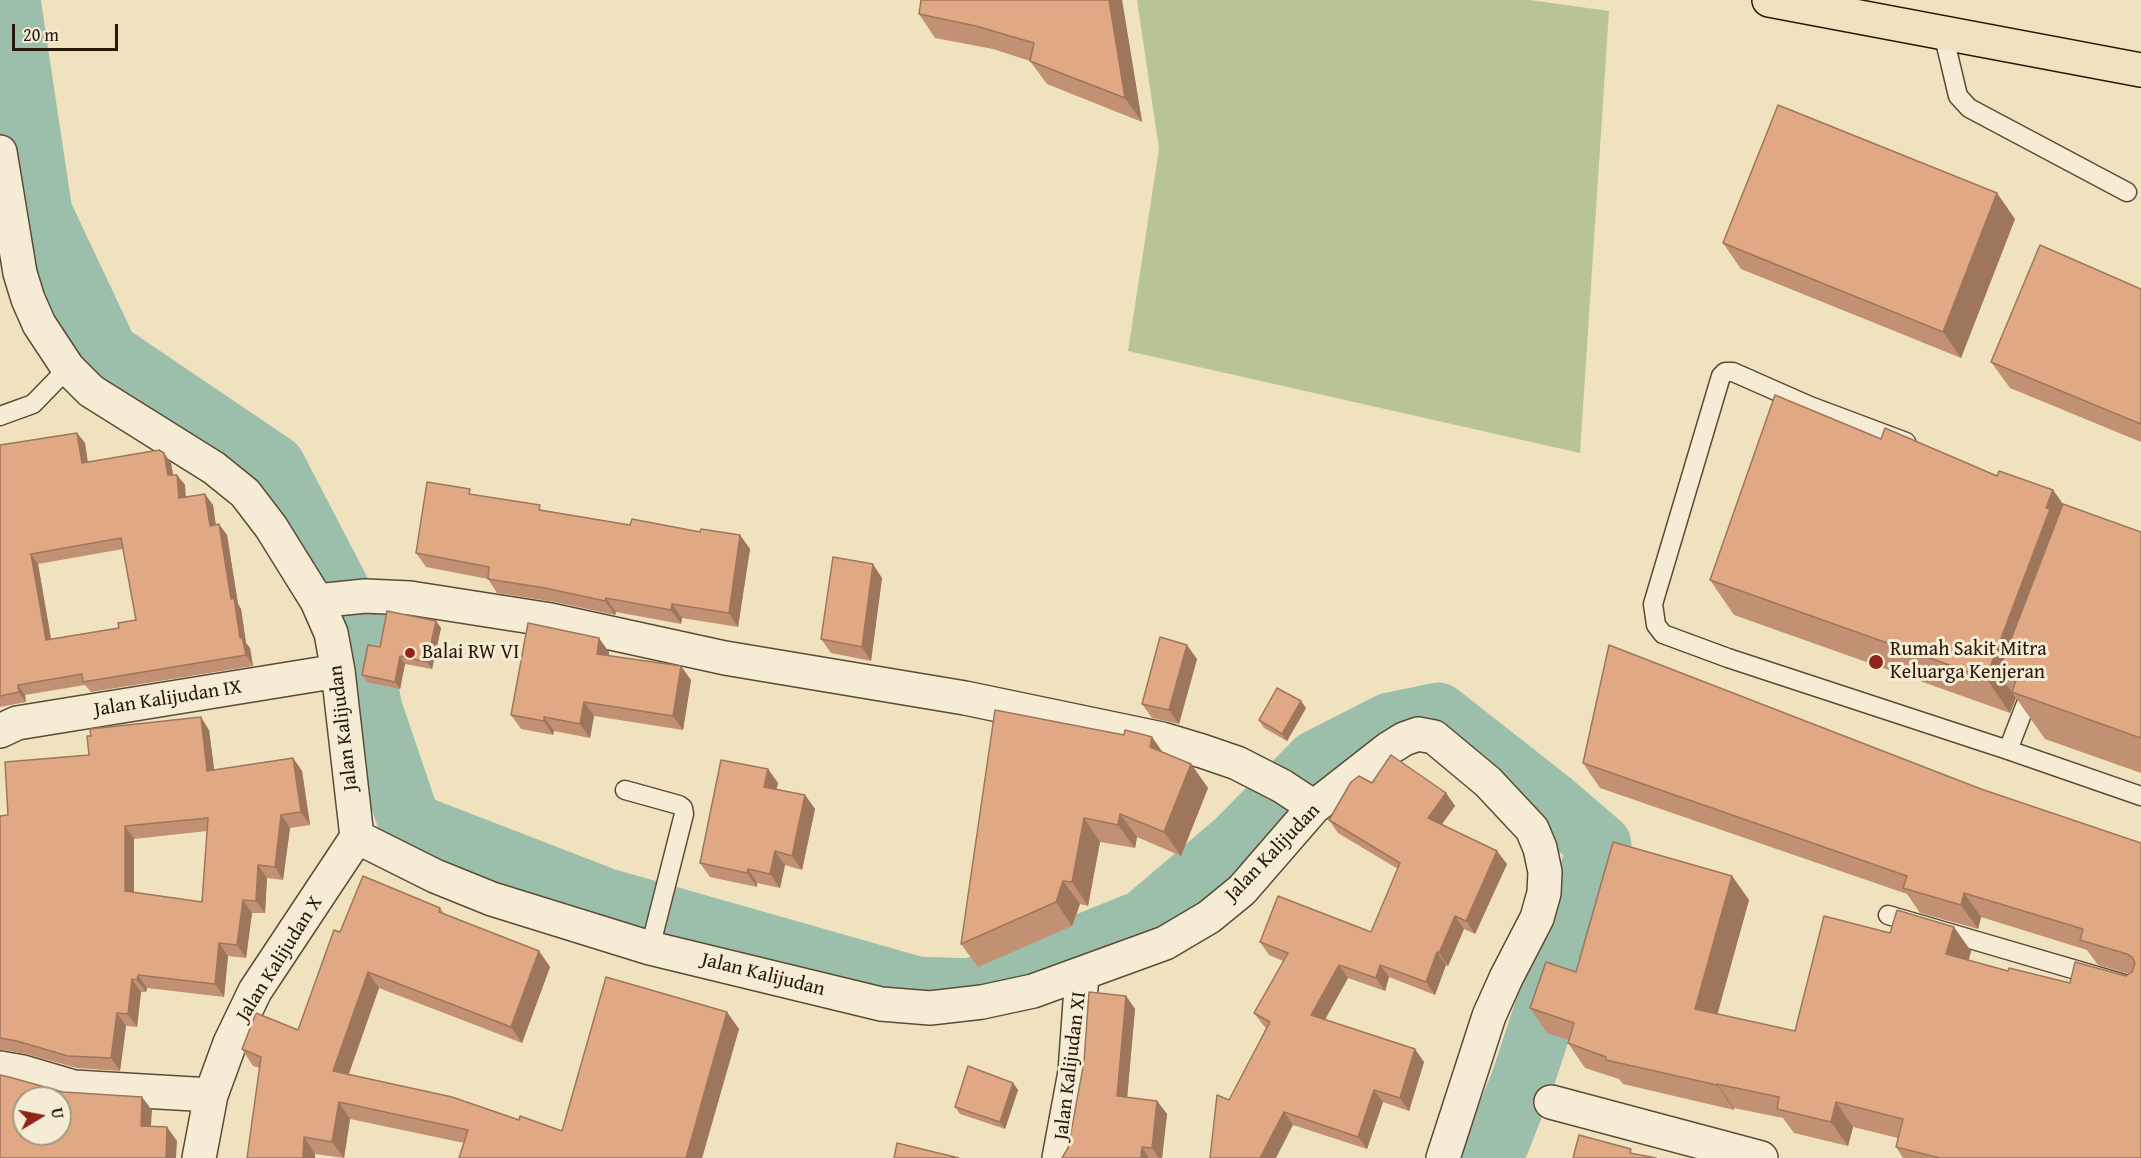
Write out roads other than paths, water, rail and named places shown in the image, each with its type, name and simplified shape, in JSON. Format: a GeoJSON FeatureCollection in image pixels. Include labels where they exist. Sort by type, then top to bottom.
{"type":"FeatureCollection","features":[{"type":"Feature","properties":{"kind":"main road"},"geometry":{"type":"LineString","coordinates":[[1769,0],[2141,70]]}},
{"type":"Feature","properties":{"kind":"street","name":"Jalan Kalijudan"},"geometry":{"type":"LineString","coordinates":[[0,152],[3,188],[20,273],[28,299],[39,324],[68,368],[92,391],[214,468],[245,494],[271,527],[340,598],[331,633],[338,671],[357,837],[435,876],[492,899],[653,939],[881,1004],[930,1008],[982,1002],[1033,991],[1165,943],[1209,917],[1242,890],[1300,798],[1404,739],[1418,734],[1434,737],[1488,783],[1532,829],[1540,848],[1545,872],[1544,893],[1537,918],[1506,978],[1490,1016],[1443,1158]]}},
{"type":"Feature","properties":{"kind":"street"},"geometry":{"type":"LineString","coordinates":[[340,598],[410,598],[551,620],[725,658],[965,698],[1162,739],[1237,763],[1300,798]]}},
{"type":"Feature","properties":{"kind":"street","name":"Jalan Kalijudan IX"},"geometry":{"type":"LineString","coordinates":[[0,731],[17,723],[338,671]]}},
{"type":"Feature","properties":{"kind":"street","name":"Jalan Kalijudan X"},"geometry":{"type":"LineString","coordinates":[[199,1158],[211,1095],[230,1043],[255,991],[357,837]]}},
{"type":"Feature","properties":{"kind":"street","name":"Jalan Kalijudan XI"},"geometry":{"type":"LineString","coordinates":[[1059,1158],[1075,1072],[1082,974]]}},
{"type":"Feature","properties":{"kind":"street"},"geometry":{"type":"LineString","coordinates":[[0,1068],[23,1072],[74,1087],[211,1095]]}},
{"type":"Feature","properties":{"kind":"street"},"geometry":{"type":"LineString","coordinates":[[1551,1101],[1761,1158]]}},
{"type":"Feature","properties":{"kind":"lane"},"geometry":{"type":"LineString","coordinates":[[1943,33],[1958,96],[1969,108],[2127,192]]}},
{"type":"Feature","properties":{"kind":"lane"},"geometry":{"type":"LineString","coordinates":[[0,416],[33,404],[68,368]]}},
{"type":"Feature","properties":{"kind":"lane"},"geometry":{"type":"LineString","coordinates":[[1921,448],[1810,406],[1733,372],[1725,372],[1721,376],[1653,604],[1656,625],[1663,634],[1728,658],[2141,796]]}},
{"type":"Feature","properties":{"kind":"lane"},"geometry":{"type":"LineString","coordinates":[[2008,750],[2038,672]]}},
{"type":"Feature","properties":{"kind":"lane"},"geometry":{"type":"LineString","coordinates":[[625,790],[683,808],[684,814],[653,939]]}},
{"type":"Feature","properties":{"kind":"lane"},"geometry":{"type":"LineString","coordinates":[[1888,915],[2141,989]]}},
{"type":"Feature","properties":{"kind":"waterway"},"geometry":{"type":"LineString","coordinates":[[9,0],[41,213],[107,353],[274,466],[354,620],[371,709],[410,824],[604,899],[917,988],[972,990],[1144,921],[1237,842],[1317,761],[1390,724],[1438,714],[1550,802],[1600,845],[1523,1079],[1492,1158]]}},
{"type":"Feature","properties":{"kind":"place","name":"Balai RW VI"},"geometry":{"type":"Point","coordinates":[410,653]}},
{"type":"Feature","properties":{"kind":"place","name":"Rumah Sakit Mitra Keluarga Kenjeran"},"geometry":{"type":"Point","coordinates":[1876,662]}}]}
